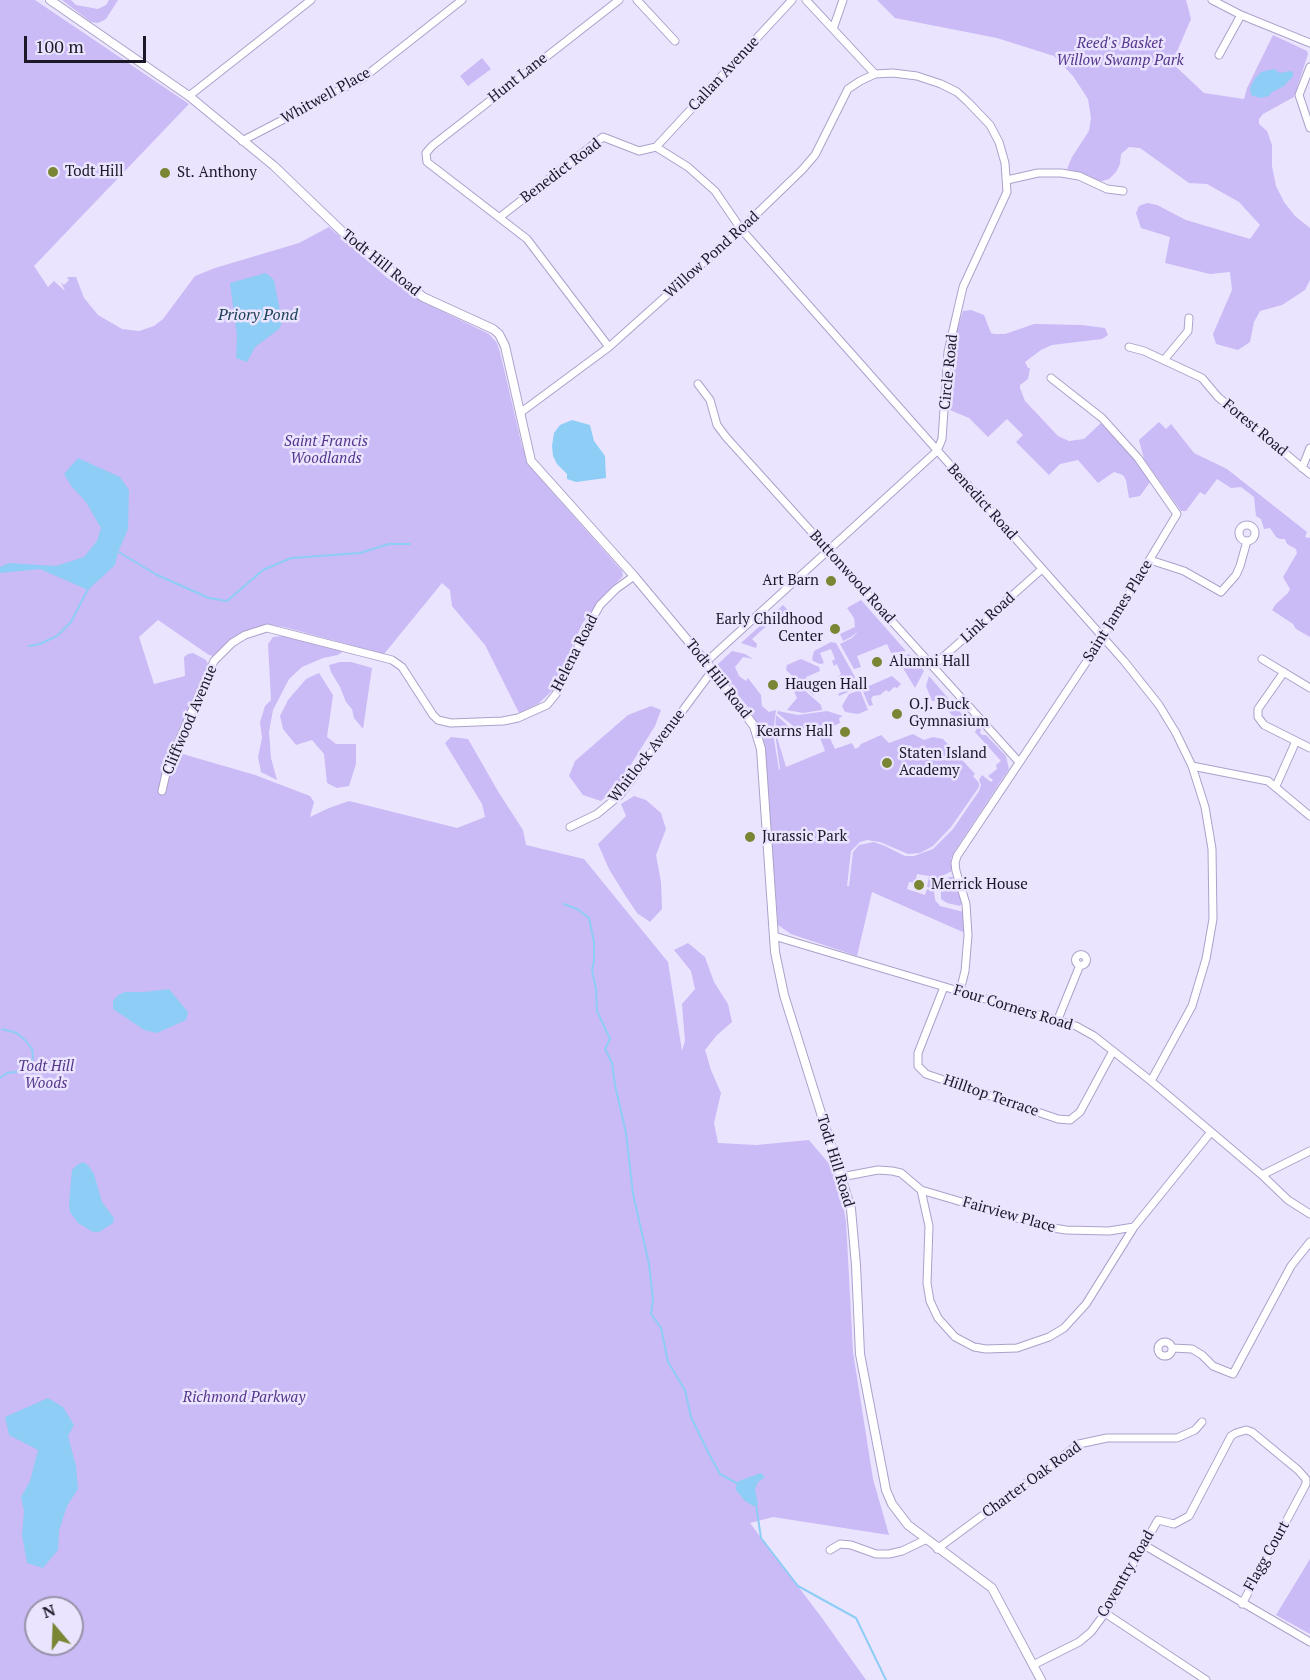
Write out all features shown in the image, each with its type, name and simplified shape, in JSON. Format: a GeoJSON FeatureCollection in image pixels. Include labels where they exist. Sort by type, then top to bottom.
{"type":"FeatureCollection","features":[{"type":"Feature","properties":{"kind":"street","name":"Todt Hill Road"},"geometry":{"type":"LineString","coordinates":[[50,0],[189,96],[274,166],[349,238],[423,297],[493,328],[499,334],[505,346],[531,461],[634,576],[706,662],[754,726],[761,749],[774,936],[784,995],[851,1209],[860,1354],[881,1471],[892,1504],[908,1525],[925,1540],[992,1588],[1041,1680]]}},
{"type":"Feature","properties":{"kind":"street"},"geometry":{"type":"LineString","coordinates":[[189,96],[311,0]]}},
{"type":"Feature","properties":{"kind":"street","name":"Whitwell Place"},"geometry":{"type":"LineString","coordinates":[[242,141],[363,78],[462,0]]}},
{"type":"Feature","properties":{"kind":"street","name":"Hunt Lane"},"geometry":{"type":"LineString","coordinates":[[500,217],[426,162],[426,153],[619,0]]}},
{"type":"Feature","properties":{"kind":"street"},"geometry":{"type":"LineString","coordinates":[[637,0],[675,41]]}},
{"type":"Feature","properties":{"kind":"street","name":"Callan Avenue"},"geometry":{"type":"LineString","coordinates":[[657,147],[792,0]]}},
{"type":"Feature","properties":{"kind":"street"},"geometry":{"type":"LineString","coordinates":[[806,0],[875,74]]}},
{"type":"Feature","properties":{"kind":"street"},"geometry":{"type":"LineString","coordinates":[[833,29],[843,0]]}},
{"type":"Feature","properties":{"kind":"street"},"geometry":{"type":"LineString","coordinates":[[1212,0],[1241,15],[1310,43]]}},
{"type":"Feature","properties":{"kind":"street"},"geometry":{"type":"LineString","coordinates":[[1219,55],[1241,15]]}},
{"type":"Feature","properties":{"kind":"street"},"geometry":{"type":"LineString","coordinates":[[1310,67],[1299,95],[1310,128]]}},
{"type":"Feature","properties":{"kind":"street","name":"Circle Road"},"geometry":{"type":"LineString","coordinates":[[875,74],[917,76],[957,92],[980,112],[990,125],[999,142],[1007,180],[1007,192],[963,286],[948,352],[942,439],[937,451]]}},
{"type":"Feature","properties":{"kind":"street","name":"Willow Pond Road"},"geometry":{"type":"LineString","coordinates":[[520,413],[609,347],[741,229],[815,155],[848,89],[875,74]]}},
{"type":"Feature","properties":{"kind":"street","name":"Benedict Road"},"geometry":{"type":"LineString","coordinates":[[500,217],[603,137],[639,151],[657,147],[673,156],[702,179],[727,207],[741,229],[1103,637],[1159,705],[1192,766],[1205,807],[1210,833],[1213,901],[1210,940],[1200,983],[1192,1006],[1151,1081]]}},
{"type":"Feature","properties":{"kind":"street"},"geometry":{"type":"LineString","coordinates":[[1007,180],[1038,173],[1061,173],[1079,176],[1107,189],[1123,191]]}},
{"type":"Feature","properties":{"kind":"street"},"geometry":{"type":"LineString","coordinates":[[500,217],[527,239],[609,347]]}},
{"type":"Feature","properties":{"kind":"street"},"geometry":{"type":"LineString","coordinates":[[1129,347],[1164,360],[1188,331],[1189,318]]}},
{"type":"Feature","properties":{"kind":"street","name":"Forest Road"},"geometry":{"type":"LineString","coordinates":[[1164,360],[1202,378],[1218,397],[1310,474]]}},
{"type":"Feature","properties":{"kind":"street","name":"Saint James Place"},"geometry":{"type":"LineString","coordinates":[[960,991],[968,935],[966,904],[955,863],[957,856],[1103,637],[1177,514],[1138,458],[1102,418],[1051,378]]}},
{"type":"Feature","properties":{"kind":"street","name":"Buttonwood Road"},"geometry":{"type":"LineString","coordinates":[[698,384],[710,400],[717,425],[1019,762]]}},
{"type":"Feature","properties":{"kind":"street"},"geometry":{"type":"LineString","coordinates":[[1302,468],[1310,448]]}},
{"type":"Feature","properties":{"kind":"street"},"geometry":{"type":"LineString","coordinates":[[706,662],[937,451]]}},
{"type":"Feature","properties":{"kind":"street"},"geometry":{"type":"LineString","coordinates":[[1149,560],[1184,571],[1221,592],[1236,575],[1247,541]]}},
{"type":"Feature","properties":{"kind":"street","name":"Link Road"},"geometry":{"type":"LineString","coordinates":[[933,666],[1042,569]]}},
{"type":"Feature","properties":{"kind":"street","name":"Helena Road"},"geometry":{"type":"LineString","coordinates":[[393,660],[402,667],[438,720],[451,723],[503,721],[518,718],[547,705],[556,694],[600,604],[616,588],[634,576]]}},
{"type":"Feature","properties":{"kind":"street","name":"Cliffwood Avenue"},"geometry":{"type":"LineString","coordinates":[[162,791],[168,765],[214,661],[232,643],[245,635],[267,628],[393,660]]}},
{"type":"Feature","properties":{"kind":"street"},"geometry":{"type":"LineString","coordinates":[[1262,658],[1310,688]]}},
{"type":"Feature","properties":{"kind":"street","name":"Whitlock Avenue"},"geometry":{"type":"LineString","coordinates":[[570,827],[597,814],[620,795],[712,670]]}},
{"type":"Feature","properties":{"kind":"street"},"geometry":{"type":"LineString","coordinates":[[1284,672],[1258,709],[1258,717],[1264,725],[1310,748]]}},
{"type":"Feature","properties":{"kind":"street"},"geometry":{"type":"LineString","coordinates":[[1276,786],[1296,741]]}},
{"type":"Feature","properties":{"kind":"street"},"geometry":{"type":"LineString","coordinates":[[1192,766],[1259,778],[1276,786],[1310,816]]}},
{"type":"Feature","properties":{"kind":"street","name":"Four Corners Road"},"geometry":{"type":"LineString","coordinates":[[774,936],[1058,1020],[1085,1031],[1151,1081],[1262,1175],[1288,1200],[1310,1214]]}},
{"type":"Feature","properties":{"kind":"street"},"geometry":{"type":"LineString","coordinates":[[1058,1020],[1080,965]]}},
{"type":"Feature","properties":{"kind":"street","name":"Hilltop Terrace"},"geometry":{"type":"LineString","coordinates":[[944,987],[918,1053],[918,1066],[926,1074],[1058,1119],[1070,1120],[1080,1112],[1113,1051]]}},
{"type":"Feature","properties":{"kind":"street"},"geometry":{"type":"LineString","coordinates":[[921,1190],[928,1226],[927,1283],[930,1301],[938,1318],[954,1337],[974,1347],[1017,1348],[1050,1337],[1064,1328],[1086,1304],[1134,1227],[1211,1132]]}},
{"type":"Feature","properties":{"kind":"street"},"geometry":{"type":"LineString","coordinates":[[1262,1175],[1310,1151]]}},
{"type":"Feature","properties":{"kind":"street","name":"Fairview Place"},"geometry":{"type":"LineString","coordinates":[[842,1177],[878,1170],[901,1173],[921,1190],[1066,1230],[1092,1232],[1134,1227]]}},
{"type":"Feature","properties":{"kind":"street"},"geometry":{"type":"LineString","coordinates":[[1172,1348],[1192,1349],[1213,1366],[1233,1374],[1291,1266],[1310,1242]]}},
{"type":"Feature","properties":{"kind":"street","name":"Charter Oak Road"},"geometry":{"type":"LineString","coordinates":[[937,1549],[1079,1444],[1107,1438],[1177,1438],[1195,1430],[1202,1422]]}},
{"type":"Feature","properties":{"kind":"street","name":"Flagg Court"},"geometry":{"type":"LineString","coordinates":[[1158,1520],[1174,1524],[1190,1516],[1231,1436],[1241,1431],[1252,1432],[1298,1470],[1306,1479],[1303,1490],[1242,1604]]}},
{"type":"Feature","properties":{"kind":"street","name":"Coventry Road"},"geometry":{"type":"LineString","coordinates":[[1034,1665],[1079,1642],[1091,1632],[1105,1613],[1158,1520]]}},
{"type":"Feature","properties":{"kind":"street"},"geometry":{"type":"LineString","coordinates":[[830,1550],[840,1544],[851,1545],[876,1554],[890,1554],[925,1540]]}},
{"type":"Feature","properties":{"kind":"street"},"geometry":{"type":"LineString","coordinates":[[1144,1545],[1310,1642]]}},
{"type":"Feature","properties":{"kind":"street"},"geometry":{"type":"LineString","coordinates":[[1105,1613],[1206,1680]]}},
{"type":"Feature","properties":{"kind":"green space"},"geometry":{"type":"Polygon","coordinates":[[[0,0],[35,0],[189,104],[34,266],[48,287],[54,281],[65,291],[61,282],[64,285],[69,280],[67,277],[76,277],[84,298],[98,315],[122,329],[139,331],[154,326],[163,319],[195,276],[299,243],[329,227],[386,277],[423,302],[489,334],[497,343],[522,446],[530,467],[622,571],[623,576],[602,597],[582,624],[553,690],[538,704],[519,713],[485,645],[452,606],[450,590],[442,583],[384,654],[265,624],[240,635],[213,656],[158,620],[139,637],[154,684],[185,676],[184,657],[188,654],[193,653],[206,660],[208,664],[169,750],[255,775],[310,796],[314,802],[310,817],[349,801],[457,828],[485,817],[482,804],[445,743],[451,737],[468,739],[523,830],[526,845],[584,859],[668,962],[682,1051],[685,1041],[682,1004],[695,989],[691,971],[674,950],[688,943],[705,957],[714,982],[728,1004],[732,1022],[705,1050],[721,1093],[714,1123],[718,1143],[756,1145],[809,1140],[831,1166],[841,1194],[846,1221],[853,1352],[873,1479],[889,1535],[773,1517],[750,1523],[866,1680],[0,1680],[0,0]]]}},
{"type":"Feature","properties":{"kind":"green space"},"geometry":{"type":"Polygon","coordinates":[[[62,0],[71,0],[76,5],[98,9],[106,5],[109,0],[118,0],[106,19],[98,23],[91,22],[62,0]]]}},
{"type":"Feature","properties":{"kind":"green space","name":"Reed's Basket Willow Swamp Park"},"geometry":{"type":"Polygon","coordinates":[[[877,0],[1186,0],[1191,19],[1172,63],[1204,93],[1244,99],[1247,88],[1273,35],[1307,51],[1294,97],[1263,114],[1259,119],[1259,124],[1267,131],[1272,145],[1272,166],[1276,186],[1284,202],[1295,216],[1310,228],[1310,280],[1305,290],[1282,305],[1260,311],[1254,322],[1250,342],[1238,350],[1216,344],[1213,334],[1232,290],[1230,272],[1210,274],[1165,263],[1170,237],[1141,228],[1136,213],[1139,206],[1147,203],[1157,205],[1186,220],[1250,239],[1260,225],[1239,202],[1207,184],[1189,183],[1140,148],[1129,147],[1121,154],[1116,172],[1109,179],[1099,182],[1067,169],[1089,131],[1091,118],[1088,99],[1073,76],[1054,56],[997,38],[895,18],[877,0]]]}},
{"type":"Feature","properties":{"kind":"green space"},"geometry":{"type":"Polygon","coordinates":[[[482,58],[491,69],[468,86],[460,76],[482,58]]]}},
{"type":"Feature","properties":{"kind":"green space"},"geometry":{"type":"Polygon","coordinates":[[[971,310],[984,315],[991,333],[994,334],[1005,334],[1034,324],[1105,328],[1108,335],[1102,339],[1052,345],[1041,350],[1025,362],[1030,368],[1028,379],[1020,385],[1020,388],[1025,401],[1058,436],[1069,441],[1084,439],[1101,423],[1130,454],[1150,482],[1140,496],[1129,498],[1126,480],[1123,475],[1114,472],[1098,483],[1078,460],[1060,464],[1049,475],[1016,442],[1023,435],[1007,419],[988,437],[969,418],[950,410],[954,339],[963,311],[971,310]]]}},
{"type":"Feature","properties":{"kind":"green space"},"geometry":{"type":"Polygon","coordinates":[[[1159,422],[1166,429],[1171,424],[1194,453],[1227,469],[1307,532],[1305,537],[1310,538],[1310,637],[1272,610],[1290,589],[1283,577],[1297,553],[1296,549],[1287,544],[1285,539],[1276,537],[1270,528],[1264,529],[1261,519],[1256,516],[1254,497],[1241,487],[1231,488],[1217,479],[1205,495],[1200,492],[1186,511],[1181,511],[1144,459],[1139,440],[1159,422]]]}},
{"type":"Feature","properties":{"kind":"green space"},"geometry":{"type":"Polygon","coordinates":[[[861,600],[906,651],[891,653],[887,644],[857,656],[861,667],[854,669],[840,644],[852,638],[858,631],[843,641],[840,634],[855,627],[854,618],[847,608],[861,600]]]}},
{"type":"Feature","properties":{"kind":"green space"},"geometry":{"type":"Polygon","coordinates":[[[783,605],[792,614],[791,619],[787,619],[781,613],[752,639],[757,644],[756,648],[741,643],[783,605]]]}},
{"type":"Feature","properties":{"kind":"green space"},"geometry":{"type":"Polygon","coordinates":[[[283,636],[345,650],[338,655],[323,658],[302,667],[289,679],[273,710],[269,732],[271,758],[277,780],[261,772],[258,757],[262,738],[260,722],[265,706],[271,700],[268,644],[273,637],[283,636]]]}},
{"type":"Feature","properties":{"kind":"green space"},"geometry":{"type":"Polygon","coordinates":[[[831,642],[836,643],[855,677],[848,692],[839,696],[838,694],[848,689],[844,680],[840,681],[838,676],[841,674],[837,664],[834,666],[832,661],[835,659],[831,649],[820,653],[824,663],[820,664],[812,659],[814,651],[831,642]]]}},
{"type":"Feature","properties":{"kind":"green space"},"geometry":{"type":"Polygon","coordinates":[[[732,651],[745,654],[753,659],[743,657],[735,667],[739,676],[746,681],[748,678],[761,695],[762,706],[769,712],[776,710],[773,733],[779,770],[775,733],[776,715],[795,732],[787,736],[778,733],[777,737],[786,767],[825,751],[819,735],[827,732],[835,749],[852,743],[855,749],[881,735],[889,743],[913,734],[924,740],[933,737],[943,739],[975,774],[973,776],[979,783],[979,787],[951,827],[933,846],[920,853],[908,854],[880,842],[867,840],[860,842],[851,851],[847,886],[849,886],[853,852],[859,845],[874,842],[905,856],[914,856],[933,849],[953,829],[979,791],[981,785],[979,780],[982,775],[991,782],[993,780],[988,776],[997,769],[996,765],[1001,761],[975,732],[977,728],[981,729],[980,733],[986,735],[1006,756],[1009,769],[954,852],[951,859],[952,871],[938,878],[934,889],[927,887],[929,876],[917,874],[915,883],[909,882],[907,889],[925,895],[927,889],[934,891],[935,900],[940,906],[964,912],[965,933],[872,892],[857,956],[791,934],[778,925],[764,741],[748,707],[716,668],[732,651]]]}},
{"type":"Feature","properties":{"kind":"green space"},"geometry":{"type":"Polygon","coordinates":[[[909,654],[924,671],[915,688],[900,663],[901,658],[909,654]]]}},
{"type":"Feature","properties":{"kind":"green space"},"geometry":{"type":"Polygon","coordinates":[[[801,659],[819,667],[820,671],[806,677],[814,696],[786,670],[787,665],[801,659]]]}},
{"type":"Feature","properties":{"kind":"green space"},"geometry":{"type":"Polygon","coordinates":[[[351,662],[372,668],[363,729],[354,718],[352,709],[331,672],[329,665],[351,662]]]}},
{"type":"Feature","properties":{"kind":"green space"},"geometry":{"type":"Polygon","coordinates":[[[319,673],[333,695],[327,737],[336,744],[356,744],[356,764],[349,786],[337,788],[327,783],[324,754],[312,740],[296,745],[283,729],[280,716],[288,700],[306,679],[319,673]]]}},
{"type":"Feature","properties":{"kind":"green space"},"geometry":{"type":"Polygon","coordinates":[[[892,676],[901,684],[889,692],[886,690],[880,695],[873,696],[871,699],[873,705],[869,706],[862,689],[892,676]]]}},
{"type":"Feature","properties":{"kind":"green space"},"geometry":{"type":"Polygon","coordinates":[[[929,676],[972,725],[963,728],[939,700],[932,701],[926,686],[929,676]]]}},
{"type":"Feature","properties":{"kind":"green space"},"geometry":{"type":"Polygon","coordinates":[[[794,681],[821,705],[822,710],[803,713],[787,710],[797,698],[793,689],[794,681]]]}},
{"type":"Feature","properties":{"kind":"green space"},"geometry":{"type":"Polygon","coordinates":[[[860,690],[868,710],[858,714],[845,712],[842,706],[849,694],[860,690]]]}},
{"type":"Feature","properties":{"kind":"green space"},"geometry":{"type":"Polygon","coordinates":[[[651,706],[661,710],[655,726],[617,787],[601,801],[583,795],[569,776],[575,761],[628,715],[651,706]]]}},
{"type":"Feature","properties":{"kind":"green space"},"geometry":{"type":"Polygon","coordinates":[[[778,711],[798,715],[827,711],[843,716],[839,718],[840,723],[828,728],[826,725],[817,729],[814,724],[796,731],[777,713],[778,711]]]}},
{"type":"Feature","properties":{"kind":"green space"},"geometry":{"type":"Polygon","coordinates":[[[634,796],[646,800],[661,813],[666,829],[656,855],[661,882],[662,909],[650,922],[637,913],[625,895],[609,869],[598,844],[626,816],[621,804],[634,796]]]}},
{"type":"Feature","properties":{"kind":"green space"},"geometry":{"type":"Polygon","coordinates":[[[949,877],[954,877],[963,902],[960,906],[941,899],[941,886],[949,877]]]}},
{"type":"Feature","properties":{"kind":"green space"},"geometry":{"type":"Polygon","coordinates":[[[1310,1559],[1310,1634],[1276,1615],[1310,1559]]]}},
{"type":"Feature","properties":{"kind":"water"},"geometry":{"type":"Polygon","coordinates":[[[1274,69],[1280,73],[1293,72],[1293,76],[1284,86],[1269,96],[1260,98],[1251,95],[1250,88],[1255,78],[1261,72],[1274,69]]]}},
{"type":"Feature","properties":{"kind":"water","name":"Priory Pond"},"geometry":{"type":"Polygon","coordinates":[[[266,273],[274,280],[282,322],[279,329],[255,347],[247,362],[236,358],[237,336],[230,283],[266,273]]]}},
{"type":"Feature","properties":{"kind":"water"},"geometry":{"type":"Polygon","coordinates":[[[572,420],[590,425],[594,441],[605,456],[606,478],[576,482],[567,479],[567,474],[557,464],[552,446],[554,433],[560,425],[572,420]]]}},
{"type":"Feature","properties":{"kind":"water"},"geometry":{"type":"Polygon","coordinates":[[[78,458],[120,477],[129,490],[128,529],[115,565],[88,590],[40,569],[0,573],[0,567],[9,563],[56,566],[84,557],[97,541],[101,528],[86,502],[64,474],[78,458]]]}},
{"type":"Feature","properties":{"kind":"water"},"geometry":{"type":"Polygon","coordinates":[[[169,989],[188,1012],[186,1020],[157,1033],[144,1030],[113,1009],[113,1001],[125,992],[169,989]]]}},
{"type":"Feature","properties":{"kind":"water"},"geometry":{"type":"Polygon","coordinates":[[[83,1162],[94,1174],[102,1202],[114,1218],[113,1223],[99,1232],[93,1232],[78,1223],[70,1212],[72,1170],[83,1162]]]}},
{"type":"Feature","properties":{"kind":"water"},"geometry":{"type":"Polygon","coordinates":[[[48,1398],[63,1407],[74,1425],[68,1436],[76,1466],[78,1489],[67,1506],[59,1531],[58,1550],[43,1568],[27,1563],[22,1535],[24,1511],[21,1497],[30,1481],[38,1450],[9,1435],[5,1417],[48,1398]]]}},
{"type":"Feature","properties":{"kind":"water"},"geometry":{"type":"Polygon","coordinates":[[[761,1473],[765,1477],[758,1482],[755,1489],[758,1505],[753,1506],[745,1501],[736,1490],[736,1486],[739,1481],[761,1473]]]}},
{"type":"Feature","properties":{"kind":"waterway"},"geometry":{"type":"LineString","coordinates":[[117,551],[157,575],[209,598],[227,601],[263,570],[291,558],[360,553],[389,544],[410,544]]}},
{"type":"Feature","properties":{"kind":"waterway"},"geometry":{"type":"LineString","coordinates":[[29,646],[40,644],[57,636],[71,622],[88,589]]}},
{"type":"Feature","properties":{"kind":"waterway"},"geometry":{"type":"LineString","coordinates":[[564,904],[577,909],[589,918],[594,942],[592,970],[597,1011],[610,1039],[605,1049],[612,1063],[626,1133],[633,1194],[649,1264],[653,1299],[651,1314],[661,1328],[668,1362],[685,1390],[691,1417],[709,1454],[720,1474],[740,1485]]}},
{"type":"Feature","properties":{"kind":"waterway"},"geometry":{"type":"LineString","coordinates":[[0,1078],[7,1073],[23,1071],[31,1065],[33,1057],[32,1049],[26,1041],[17,1033],[2,1029]]}},
{"type":"Feature","properties":{"kind":"waterway"},"geometry":{"type":"LineString","coordinates":[[756,1505],[761,1538],[798,1586],[856,1618],[886,1680]]}},
{"type":"Feature","properties":{"kind":"place","name":"Todt Hill"},"geometry":{"type":"Point","coordinates":[53,172]}},
{"type":"Feature","properties":{"kind":"place","name":"St. Anthony"},"geometry":{"type":"Point","coordinates":[165,173]}},
{"type":"Feature","properties":{"kind":"place","name":"Art Barn"},"geometry":{"type":"Point","coordinates":[831,581]}},
{"type":"Feature","properties":{"kind":"place","name":"Early Childhood Center"},"geometry":{"type":"Point","coordinates":[835,629]}},
{"type":"Feature","properties":{"kind":"place","name":"Alumni Hall"},"geometry":{"type":"Point","coordinates":[877,662]}},
{"type":"Feature","properties":{"kind":"place","name":"Haugen Hall"},"geometry":{"type":"Point","coordinates":[773,685]}},
{"type":"Feature","properties":{"kind":"place","name":"O.J. Buck Gymnasium"},"geometry":{"type":"Point","coordinates":[897,714]}},
{"type":"Feature","properties":{"kind":"place","name":"Kearns Hall"},"geometry":{"type":"Point","coordinates":[845,732]}},
{"type":"Feature","properties":{"kind":"place","name":"Staten Island Academy"},"geometry":{"type":"Point","coordinates":[887,763]}},
{"type":"Feature","properties":{"kind":"place","name":"Jurassic Park"},"geometry":{"type":"Point","coordinates":[750,837]}},
{"type":"Feature","properties":{"kind":"place","name":"Merrick House"},"geometry":{"type":"Point","coordinates":[919,885]}},
{"type":"Feature","properties":{"kind":"park label","name":"Saint Francis Woodlands"},"geometry":{"type":"Point","coordinates":[326,450]}},
{"type":"Feature","properties":{"kind":"park label","name":"Todt Hill Woods"},"geometry":{"type":"Point","coordinates":[46,1076]}},
{"type":"Feature","properties":{"kind":"park label","name":"Richmond Parkway"},"geometry":{"type":"Point","coordinates":[244,1398]}}]}
